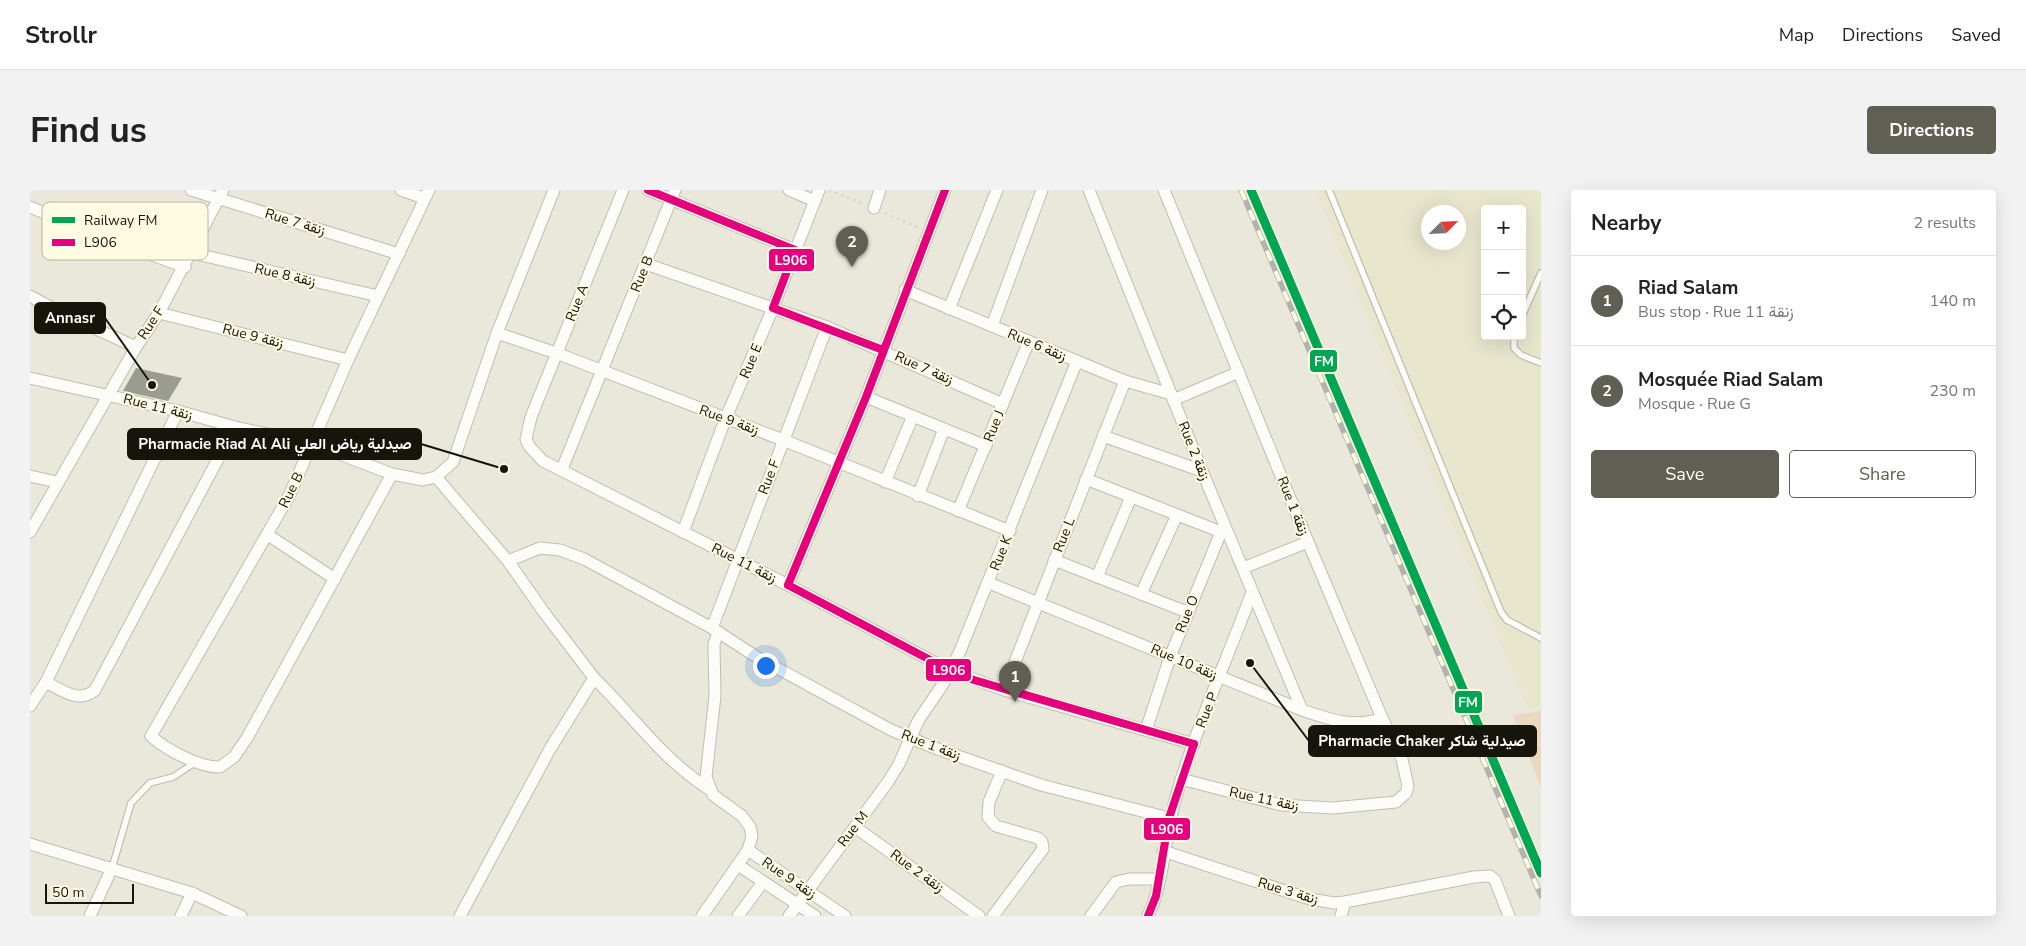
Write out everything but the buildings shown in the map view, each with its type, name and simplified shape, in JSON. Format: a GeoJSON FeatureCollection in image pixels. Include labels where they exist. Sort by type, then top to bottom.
{"type":"FeatureCollection","features":[{"type":"Feature","properties":{"kind":"street","name":"Rue 7 زنقة"},"geometry":{"type":"LineString","coordinates":[[191,190],[221,194],[399,254]]}},
{"type":"Feature","properties":{"kind":"street"},"geometry":{"type":"LineString","coordinates":[[401,190],[427,194]]}},
{"type":"Feature","properties":{"kind":"street"},"geometry":{"type":"LineString","coordinates":[[554,190],[497,333],[453,462],[436,477],[508,561],[542,611],[594,678],[648,738],[689,776],[709,789],[713,795],[742,816],[750,827],[752,836],[748,850]]}},
{"type":"Feature","properties":{"kind":"street","name":"Rue A"},"geometry":{"type":"LineString","coordinates":[[531,416],[623,190]]}},
{"type":"Feature","properties":{"kind":"street"},"geometry":{"type":"LineString","coordinates":[[648,190],[673,194],[795,250]]}},
{"type":"Feature","properties":{"kind":"street"},"geometry":{"type":"LineString","coordinates":[[790,190],[817,195]]}},
{"type":"Feature","properties":{"kind":"street"},"geometry":{"type":"LineString","coordinates":[[874,208],[880,190]]}},
{"type":"Feature","properties":{"kind":"street"},"geometry":{"type":"LineString","coordinates":[[788,585],[866,397],[944,190]]}},
{"type":"Feature","properties":{"kind":"street"},"geometry":{"type":"LineString","coordinates":[[950,309],[997,190]]}},
{"type":"Feature","properties":{"kind":"street"},"geometry":{"type":"LineString","coordinates":[[992,326],[1042,190]]}},
{"type":"Feature","properties":{"kind":"street","name":"Rue 2 زنقة"},"geometry":{"type":"LineString","coordinates":[[1089,190],[1202,471],[1224,531],[1243,568],[1302,710]]}},
{"type":"Feature","properties":{"kind":"street","name":"Rue 1 زنقة"},"geometry":{"type":"LineString","coordinates":[[1164,190],[1308,542],[1382,718],[1402,759],[1408,786],[1406,794],[1399,800],[1379,804]]}},
{"type":"Feature","properties":{"kind":"street","name":"Rue F"},"geometry":{"type":"LineString","coordinates":[[208,220],[221,194]]}},
{"type":"Feature","properties":{"kind":"street","name":"Rue B"},"geometry":{"type":"LineString","coordinates":[[196,762],[159,744],[152,736],[268,535],[313,444],[348,360],[427,194]]}},
{"type":"Feature","properties":{"kind":"street","name":"Rue B"},"geometry":{"type":"LineString","coordinates":[[562,469],[673,194]]}},
{"type":"Feature","properties":{"kind":"street","name":"Rue E"},"geometry":{"type":"LineString","coordinates":[[684,532],[725,420],[774,308],[817,195]]}},
{"type":"Feature","properties":{"kind":"street"},"geometry":{"type":"LineString","coordinates":[[30,207],[42,212]]}},
{"type":"Feature","properties":{"kind":"street","name":"Rue 8 زنقة"},"geometry":{"type":"LineString","coordinates":[[208,257],[378,296]]}},
{"type":"Feature","properties":{"kind":"street"},"geometry":{"type":"LineString","coordinates":[[166,260],[185,267]]}},
{"type":"Feature","properties":{"kind":"street","name":"Rue F"},"geometry":{"type":"LineString","coordinates":[[30,532],[57,482],[136,347],[159,313],[188,260]]}},
{"type":"Feature","properties":{"kind":"street","name":"Rue 7 زنقة"},"geometry":{"type":"LineString","coordinates":[[646,264],[827,326],[1003,404]]}},
{"type":"Feature","properties":{"kind":"street","name":"Rue 6 زنقة"},"geometry":{"type":"LineString","coordinates":[[905,290],[1125,381],[1172,397]]}},
{"type":"Feature","properties":{"kind":"street"},"geometry":{"type":"LineString","coordinates":[[30,296],[65,315],[136,347]]}},
{"type":"Feature","properties":{"kind":"street","name":"Rue 9 زنقة"},"geometry":{"type":"LineString","coordinates":[[159,313],[348,360]]}},
{"type":"Feature","properties":{"kind":"street","name":"Rue F"},"geometry":{"type":"LineString","coordinates":[[709,789],[706,773],[715,696],[715,630],[782,440],[827,326]]}},
{"type":"Feature","properties":{"kind":"street","name":"Rue 9 زنقة"},"geometry":{"type":"LineString","coordinates":[[497,333],[556,353],[725,420],[782,440],[958,512],[1010,531]]}},
{"type":"Feature","properties":{"kind":"street","name":"Rue J"},"geometry":{"type":"LineString","coordinates":[[958,512],[1029,341]]}},
{"type":"Feature","properties":{"kind":"street","name":"Rue K"},"geometry":{"type":"LineString","coordinates":[[910,738],[918,721],[951,671],[989,583],[1077,361]]}},
{"type":"Feature","properties":{"kind":"street"},"geometry":{"type":"LineString","coordinates":[[1172,397],[1239,372]]}},
{"type":"Feature","properties":{"kind":"street","name":"Rue 11 زنقة"},"geometry":{"type":"LineString","coordinates":[[30,378],[313,444],[392,474],[423,480],[436,477]]}},
{"type":"Feature","properties":{"kind":"street","name":"Rue L"},"geometry":{"type":"LineString","coordinates":[[1004,690],[1125,381]]}},
{"type":"Feature","properties":{"kind":"street"},"geometry":{"type":"LineString","coordinates":[[866,397],[986,446]]}},
{"type":"Feature","properties":{"kind":"street"},"geometry":{"type":"LineString","coordinates":[[30,706],[46,682],[178,411]]}},
{"type":"Feature","properties":{"kind":"street","name":"Rue 11 زنقة"},"geometry":{"type":"LineString","coordinates":[[531,416],[526,432],[529,446],[544,461],[788,585],[951,671],[1004,690],[1194,744]]}},
{"type":"Feature","properties":{"kind":"street"},"geometry":{"type":"LineString","coordinates":[[885,482],[913,416]]}},
{"type":"Feature","properties":{"kind":"street"},"geometry":{"type":"LineString","coordinates":[[46,682],[72,695],[84,697],[95,690],[235,427]]}},
{"type":"Feature","properties":{"kind":"street"},"geometry":{"type":"LineString","coordinates":[[918,496],[944,429]]}},
{"type":"Feature","properties":{"kind":"street"},"geometry":{"type":"LineString","coordinates":[[1103,436],[1202,471]]}},
{"type":"Feature","properties":{"kind":"street"},"geometry":{"type":"LineString","coordinates":[[196,762],[203,766],[220,767],[234,757],[392,474]]}},
{"type":"Feature","properties":{"kind":"street"},"geometry":{"type":"LineString","coordinates":[[30,476],[57,482]]}},
{"type":"Feature","properties":{"kind":"street"},"geometry":{"type":"LineString","coordinates":[[1086,479],[1177,515],[1224,531]]}},
{"type":"Feature","properties":{"kind":"street"},"geometry":{"type":"LineString","coordinates":[[1097,577],[1131,497]]}},
{"type":"Feature","properties":{"kind":"street"},"geometry":{"type":"LineString","coordinates":[[1141,594],[1177,515]]}},
{"type":"Feature","properties":{"kind":"street","name":"Rue O"},"geometry":{"type":"LineString","coordinates":[[1146,730],[1187,612],[1224,531]]}},
{"type":"Feature","properties":{"kind":"street"},"geometry":{"type":"LineString","coordinates":[[268,535],[335,579]]}},
{"type":"Feature","properties":{"kind":"street"},"geometry":{"type":"LineString","coordinates":[[1243,568],[1308,542]]}},
{"type":"Feature","properties":{"kind":"street","name":"Rue 1 زنقة"},"geometry":{"type":"LineString","coordinates":[[508,561],[540,548],[560,550],[611,572],[715,630],[755,656],[910,738],[1041,785],[1170,818]]}},
{"type":"Feature","properties":{"kind":"street"},"geometry":{"type":"LineString","coordinates":[[1054,560],[1187,612]]}},
{"type":"Feature","properties":{"kind":"street","name":"Rue 10 زنقة"},"geometry":{"type":"LineString","coordinates":[[989,583],[1220,678],[1334,721],[1352,723],[1373,722],[1382,718]]}},
{"type":"Feature","properties":{"kind":"street","name":"Rue P"},"geometry":{"type":"LineString","coordinates":[[1148,916],[1159,879],[1170,818],[1181,779],[1252,592]]}},
{"type":"Feature","properties":{"kind":"street"},"geometry":{"type":"LineString","coordinates":[[460,916],[550,749],[594,678]]}},
{"type":"Feature","properties":{"kind":"street","name":"Rue M"},"geometry":{"type":"LineString","coordinates":[[789,916],[888,782],[910,738]]}},
{"type":"Feature","properties":{"kind":"street"},"geometry":{"type":"LineString","coordinates":[[993,916],[1044,850],[1042,842],[1038,838],[996,826],[988,817],[989,802],[1002,772]]}},
{"type":"Feature","properties":{"kind":"street","name":"Rue 11 زنقة"},"geometry":{"type":"LineString","coordinates":[[1181,779],[1281,805],[1332,808],[1379,804]]}},
{"type":"Feature","properties":{"kind":"street","name":"Rue 2 زنقة"},"geometry":{"type":"LineString","coordinates":[[855,827],[979,916]]}},
{"type":"Feature","properties":{"kind":"street"},"geometry":{"type":"LineString","coordinates":[[30,844],[192,893],[241,916]]}},
{"type":"Feature","properties":{"kind":"street","name":"Rue 9 زنقة"},"geometry":{"type":"LineString","coordinates":[[815,916],[738,865],[748,850],[845,916]]}},
{"type":"Feature","properties":{"kind":"street","name":"Rue 3 زنقة"},"geometry":{"type":"LineString","coordinates":[[1163,851],[1322,902],[1345,902],[1487,876],[1493,878],[1510,916]]}},
{"type":"Feature","properties":{"kind":"street"},"geometry":{"type":"LineString","coordinates":[[702,916],[738,865]]}},
{"type":"Feature","properties":{"kind":"street"},"geometry":{"type":"LineString","coordinates":[[90,916],[112,868]]}},
{"type":"Feature","properties":{"kind":"street"},"geometry":{"type":"LineString","coordinates":[[1091,916],[1116,882],[1129,879],[1159,879]]}},
{"type":"Feature","properties":{"kind":"street"},"geometry":{"type":"LineString","coordinates":[[738,916],[763,882]]}},
{"type":"Feature","properties":{"kind":"street"},"geometry":{"type":"LineString","coordinates":[[181,916],[192,893]]}},
{"type":"Feature","properties":{"kind":"street"},"geometry":{"type":"LineString","coordinates":[[1341,916],[1345,902]]}},
{"type":"Feature","properties":{"kind":"lane"},"geometry":{"type":"LineString","coordinates":[[1329,190],[1501,612],[1507,620],[1541,638]]}},
{"type":"Feature","properties":{"kind":"lane"},"geometry":{"type":"LineString","coordinates":[[1526,307],[1541,273]]}},
{"type":"Feature","properties":{"kind":"lane"},"geometry":{"type":"LineString","coordinates":[[1513,340],[1514,348],[1521,355],[1541,363]]}},
{"type":"Feature","properties":{"kind":"lane"},"geometry":{"type":"LineString","coordinates":[[112,868],[131,803],[150,783],[173,777],[196,762]]}},
{"type":"Feature","properties":{"kind":"shaded area"},"geometry":{"type":"Polygon","coordinates":[[[1315,190],[1541,190],[1541,705],[1527,708],[1315,190]]]}},
{"type":"Feature","properties":{"kind":"shaded area"},"geometry":{"type":"Polygon","coordinates":[[[1541,711],[1541,788],[1513,715],[1541,711]]]}},
{"type":"Feature","properties":{"kind":"railway"},"geometry":{"type":"LineString","coordinates":[[1241,190],[1541,896]]}},
{"type":"Feature","properties":{"kind":"rail line","name":"FM"},"geometry":{"type":"LineString","coordinates":[[1251,190],[1541,873]]}},
{"type":"Feature","properties":{"kind":"transit line","name":"L906"},"geometry":{"type":"LineString","coordinates":[[648,190],[795,250],[773,308],[883,350]]}},
{"type":"Feature","properties":{"kind":"transit line","name":"L906"},"geometry":{"type":"LineString","coordinates":[[788,585],[866,397],[945,190]]}},
{"type":"Feature","properties":{"kind":"transit line","name":"L906"},"geometry":{"type":"LineString","coordinates":[[788,585],[951,671],[974,680],[1194,744]]}},
{"type":"Feature","properties":{"kind":"transit line","name":"L906"},"geometry":{"type":"LineString","coordinates":[[1148,916],[1156,896],[1169,818],[1194,744]]}},
{"type":"Feature","properties":{"kind":"place","name":"Mosquée Riad Salam"},"geometry":{"type":"Point","coordinates":[852,267]}},
{"type":"Feature","properties":{"kind":"place","name":"Annasr"},"geometry":{"type":"Point","coordinates":[152,385]}},
{"type":"Feature","properties":{"kind":"place","name":"Pharmacie Riad Al Ali صيدلية رياض العلي"},"geometry":{"type":"Point","coordinates":[504,469]}},
{"type":"Feature","properties":{"kind":"place","name":"Pharmacie Chaker صيدلية شاكر"},"geometry":{"type":"Point","coordinates":[1250,663]}},
{"type":"Feature","properties":{"kind":"place","name":"Riad Salam"},"geometry":{"type":"Point","coordinates":[1015,702]}}]}
